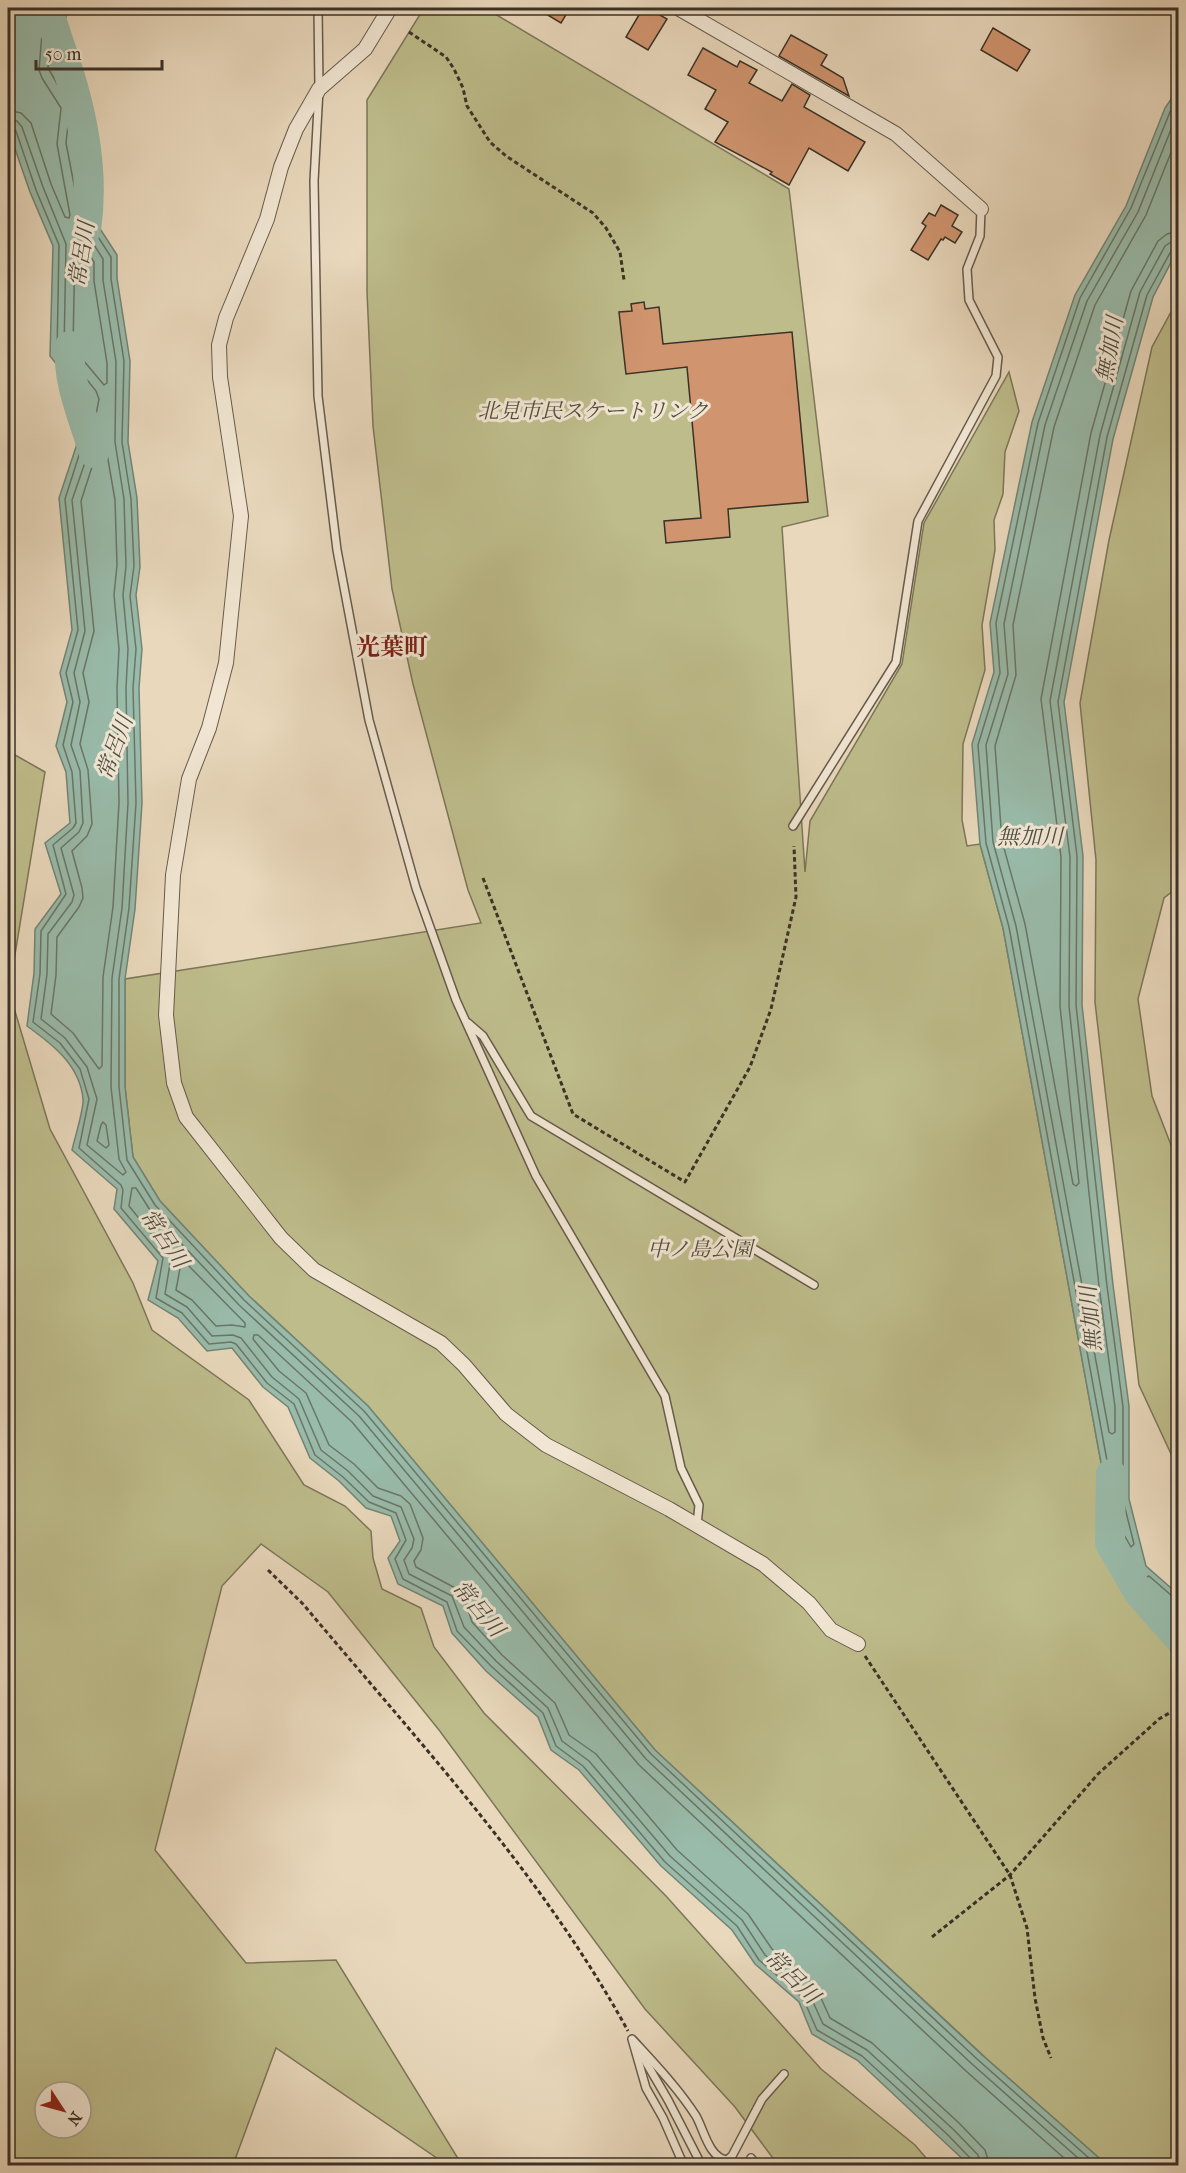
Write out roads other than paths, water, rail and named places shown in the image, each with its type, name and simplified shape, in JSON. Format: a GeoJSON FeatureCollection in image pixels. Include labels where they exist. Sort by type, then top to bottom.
{"type":"FeatureCollection","features":[{"type":"Feature","properties":{"kind":"street"},"geometry":{"type":"LineString","coordinates":[[390,8],[365,49],[319,89],[296,129],[281,167],[267,219],[226,318],[219,345],[220,377],[241,516],[226,663],[209,728],[189,778],[173,875],[166,1016],[174,1083],[186,1117],[281,1238],[302,1260],[330,1280],[441,1343],[464,1365],[506,1414],[546,1445],[697,1525],[764,1564],[809,1603],[831,1630],[858,1644]]}},
{"type":"Feature","properties":{"kind":"street"},"geometry":{"type":"LineString","coordinates":[[681,8],[896,134],[981,209]]}},
{"type":"Feature","properties":{"kind":"lane"},"geometry":{"type":"LineString","coordinates":[[318,8],[319,89],[314,181],[318,396],[337,550],[369,720],[416,888],[456,1000],[536,1176],[666,1396],[681,1468],[699,1504],[697,1525]]}},
{"type":"Feature","properties":{"kind":"lane"},"geometry":{"type":"LineString","coordinates":[[793,826],[896,662],[918,520],[996,376],[998,357],[969,300],[967,269],[980,236],[981,209]]}},
{"type":"Feature","properties":{"kind":"lane"},"geometry":{"type":"LineString","coordinates":[[466,1022],[483,1036],[531,1116],[814,1285]]}},
{"type":"Feature","properties":{"kind":"lane"},"geometry":{"type":"LineString","coordinates":[[632,2039],[680,2094],[695,2116],[715,2155],[721,2160],[727,2160],[732,2156],[762,2099],[784,2074]]}},
{"type":"Feature","properties":{"kind":"lane"},"geometry":{"type":"LineString","coordinates":[[632,2039],[646,2088],[663,2118],[684,2166]]}},
{"type":"Feature","properties":{"kind":"lane"},"geometry":{"type":"LineString","coordinates":[[632,2039],[668,2100],[702,2166]]}},
{"type":"Feature","properties":{"kind":"lane"},"geometry":{"type":"LineString","coordinates":[[751,2158],[758,2166]]}},
{"type":"Feature","properties":{"kind":"water"},"geometry":{"type":"Polygon","coordinates":[[[8,8],[67,8],[61,66],[84,103],[79,141],[95,221],[117,255],[117,278],[130,361],[128,442],[137,498],[140,567],[136,595],[142,649],[139,688],[142,803],[135,909],[125,979],[125,1087],[133,1157],[160,1201],[249,1296],[368,1406],[655,1750],[981,2054],[1107,2165],[969,2165],[857,2060],[812,2034],[799,2002],[755,1964],[732,1930],[661,1866],[579,1770],[551,1750],[538,1717],[486,1671],[452,1633],[443,1606],[398,1584],[388,1558],[400,1541],[391,1516],[366,1508],[339,1481],[310,1458],[288,1407],[263,1387],[232,1348],[207,1351],[178,1318],[148,1300],[158,1261],[114,1209],[117,1189],[72,1150],[83,1104],[81,1087],[71,1066],[63,1056],[27,1026],[34,973],[35,929],[61,894],[45,843],[70,823],[66,772],[56,746],[67,702],[60,673],[72,630],[59,498],[76,447],[85,400],[50,356],[53,246],[30,192],[13,143],[8,120],[8,8]]]}},
{"type":"Feature","properties":{"kind":"water","name":"無加川"},"geometry":{"type":"Polygon","coordinates":[[[1178,89],[1178,249],[1153,297],[1113,439],[1064,702],[1083,856],[1082,1005],[1113,1285],[1129,1406],[1129,1499],[1146,1566],[1178,1594],[1178,1665],[1113,1528],[1003,928],[980,844],[972,744],[994,672],[990,623],[1032,422],[1075,295],[1126,206],[1165,108],[1178,89]]]}},
{"type":"Feature","properties":{"kind":"waterway","name":"常呂川"},"geometry":{"type":"LineString","coordinates":[[48,8],[82,122],[89,194],[86,230]]}},
{"type":"Feature","properties":{"kind":"waterway","name":"常呂川"},"geometry":{"type":"LineString","coordinates":[[70,346],[74,387],[94,453]]}},
{"type":"Feature","properties":{"kind":"waterway","name":"無加川"},"geometry":{"type":"LineString","coordinates":[[1111,1474],[1110,1543],[1139,1593],[1178,1637]]}},
{"type":"Feature","properties":{"kind":"district","name":"光葉町"},"geometry":{"type":"Point","coordinates":[392,647]}},
{"type":"Feature","properties":{"kind":"park label","name":"北見市民スケートリンク"},"geometry":{"type":"Point","coordinates":[593,411]}},
{"type":"Feature","properties":{"kind":"park label","name":"中ノ島公園"},"geometry":{"type":"Point","coordinates":[700,1249]}}]}
